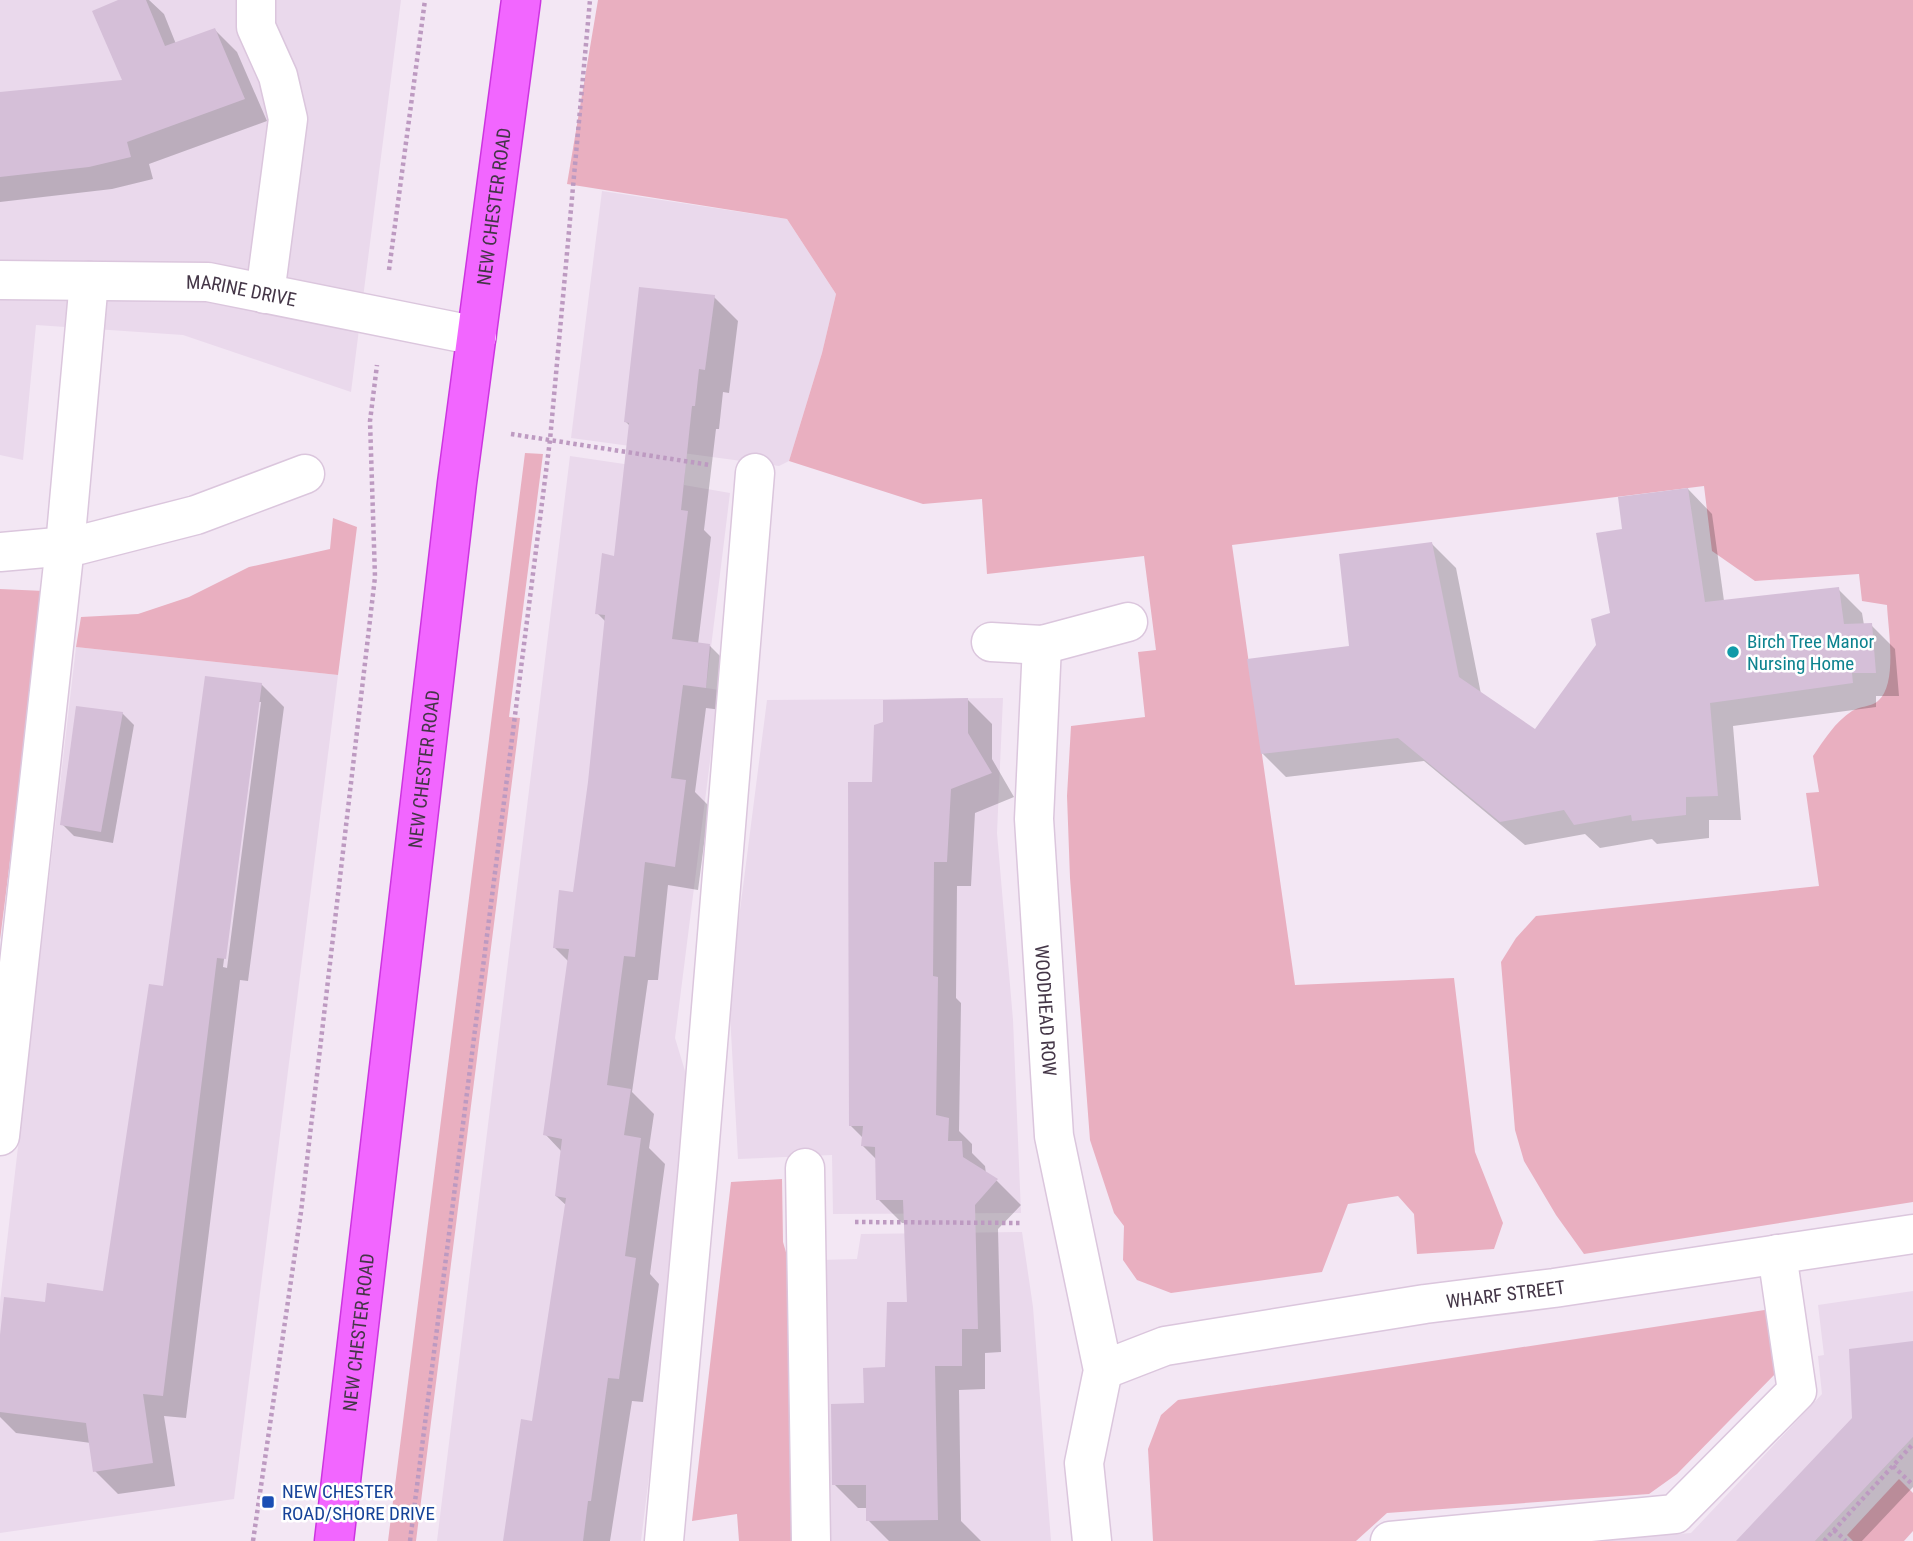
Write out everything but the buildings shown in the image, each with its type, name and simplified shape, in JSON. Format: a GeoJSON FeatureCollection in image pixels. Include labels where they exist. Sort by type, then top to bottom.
{"type":"FeatureCollection","features":[{"type":"Feature","properties":{"kind":"highway","name":"NEW CHESTER ROAD"},"geometry":{"type":"LineString","coordinates":[[334,1541],[464,426],[521,0]]}},
{"type":"Feature","properties":{"kind":"street"},"geometry":{"type":"LineString","coordinates":[[256,0],[256,27],[278,76],[288,119],[265,293]]}},
{"type":"Feature","properties":{"kind":"street","name":"MARINE DRIVE"},"geometry":{"type":"LineString","coordinates":[[0,280],[208,282],[477,336]]}},
{"type":"Feature","properties":{"kind":"street"},"geometry":{"type":"LineString","coordinates":[[0,1136],[65,546],[89,281]]}},
{"type":"Feature","properties":{"kind":"street"},"geometry":{"type":"LineString","coordinates":[[664,1541],[701,1138],[755,472]]}},
{"type":"Feature","properties":{"kind":"street"},"geometry":{"type":"LineString","coordinates":[[0,552],[79,545],[196,515],[305,474]]}},
{"type":"Feature","properties":{"kind":"street"},"geometry":{"type":"LineString","coordinates":[[992,642],[1042,645],[1128,622]]}},
{"type":"Feature","properties":{"kind":"street","name":"WOODHEAD ROW"},"geometry":{"type":"LineString","coordinates":[[1042,645],[1034,819],[1054,1136],[1103,1370]]}},
{"type":"Feature","properties":{"kind":"street"},"geometry":{"type":"LineString","coordinates":[[805,1168],[811,1541]]}},
{"type":"Feature","properties":{"kind":"street","name":"WHARF STREET"},"geometry":{"type":"LineString","coordinates":[[1103,1370],[1165,1346],[1425,1304],[1554,1288],[1913,1234]]}},
{"type":"Feature","properties":{"kind":"street"},"geometry":{"type":"LineString","coordinates":[[1390,1541],[1675,1514],[1797,1391],[1777,1254]]}},
{"type":"Feature","properties":{"kind":"street"},"geometry":{"type":"LineString","coordinates":[[1092,1541],[1084,1463],[1103,1370]]}},
{"type":"Feature","properties":{"kind":"path"},"geometry":{"type":"LineString","coordinates":[[253,1541],[301,1212],[375,577],[370,421],[425,0]]}},
{"type":"Feature","properties":{"kind":"path"},"geometry":{"type":"LineString","coordinates":[[410,1541],[550,440],[590,0]]}},
{"type":"Feature","properties":{"kind":"path"},"geometry":{"type":"LineString","coordinates":[[464,426],[755,472]]}},
{"type":"Feature","properties":{"kind":"path"},"geometry":{"type":"LineString","coordinates":[[806,1222],[1073,1224]]}},
{"type":"Feature","properties":{"kind":"path"},"geometry":{"type":"LineString","coordinates":[[1824,1541],[1913,1444]]}},
{"type":"Feature","properties":{"kind":"path"},"geometry":{"type":"LineString","coordinates":[[1893,1466],[1913,1485]]}},
{"type":"Feature","properties":{"kind":"path"},"geometry":{"type":"LineString","coordinates":[[1834,1530],[1846,1541]]}},
{"type":"Feature","properties":{"kind":"shaded area"},"geometry":{"type":"Polygon","coordinates":[[[0,0],[401,0],[351,392],[183,335],[36,325],[23,460],[0,455],[0,0]]]}},
{"type":"Feature","properties":{"kind":"shaded area"},"geometry":{"type":"Polygon","coordinates":[[[598,0],[1913,0],[1913,1202],[1584,1254],[1556,1215],[1524,1161],[1515,1130],[1501,962],[1516,938],[1536,916],[1819,886],[1806,793],[1819,792],[1813,756],[1840,720],[1855,709],[1878,701],[1888,682],[1890,656],[1887,605],[1862,601],[1859,574],[1755,581],[1712,551],[1704,486],[1232,545],[1295,985],[1454,978],[1475,1152],[1503,1223],[1494,1249],[1417,1254],[1414,1214],[1398,1196],[1348,1204],[1322,1272],[1171,1293],[1137,1280],[1123,1260],[1124,1226],[1114,1213],[1090,1140],[1070,878],[1067,796],[1071,726],[1145,717],[1138,652],[1156,650],[1144,556],[987,574],[982,499],[923,504],[789,461],[822,353],[836,294],[787,219],[567,184],[598,0]]]}},
{"type":"Feature","properties":{"kind":"shaded area"},"geometry":{"type":"Polygon","coordinates":[[[602,191],[787,219],[836,294],[822,353],[789,461],[779,466],[571,438],[602,191]]]}},
{"type":"Feature","properties":{"kind":"shaded area"},"geometry":{"type":"Polygon","coordinates":[[[525,453],[543,454],[509,717],[520,718],[416,1541],[388,1541],[525,453]]]}},
{"type":"Feature","properties":{"kind":"shaded area"},"geometry":{"type":"Polygon","coordinates":[[[570,456],[685,473],[684,485],[730,493],[706,688],[719,690],[675,1038],[695,1104],[641,1541],[437,1541],[570,456]]]}},
{"type":"Feature","properties":{"kind":"shaded area"},"geometry":{"type":"Polygon","coordinates":[[[333,518],[357,527],[338,675],[76,647],[81,617],[138,614],[189,597],[249,567],[330,549],[333,518]]]}},
{"type":"Feature","properties":{"kind":"shaded area"},"geometry":{"type":"Polygon","coordinates":[[[0,589],[44,591],[0,940],[0,589]]]}},
{"type":"Feature","properties":{"kind":"shaded area"},"geometry":{"type":"Polygon","coordinates":[[[76,647],[338,675],[234,1499],[0,1533],[0,1302],[76,647]]]}},
{"type":"Feature","properties":{"kind":"shaded area"},"geometry":{"type":"Polygon","coordinates":[[[1003,698],[997,833],[1013,1020],[1021,1213],[833,1214],[832,1155],[738,1159],[729,996],[767,700],[1003,698]]]}},
{"type":"Feature","properties":{"kind":"shaded area"},"geometry":{"type":"Polygon","coordinates":[[[782,1179],[783,1242],[790,1266],[796,1541],[739,1541],[737,1514],[692,1521],[731,1182],[782,1179]]]}},
{"type":"Feature","properties":{"kind":"shaded area"},"geometry":{"type":"Polygon","coordinates":[[[1022,1232],[1033,1307],[1051,1541],[827,1541],[819,1260],[857,1259],[861,1234],[1022,1232]]]}},
{"type":"Feature","properties":{"kind":"shaded area"},"geometry":{"type":"Polygon","coordinates":[[[1913,1291],[1913,1437],[1815,1541],[1586,1541],[1691,1533],[1822,1394],[1818,1356],[1824,1355],[1818,1305],[1913,1291]]]}},
{"type":"Feature","properties":{"kind":"shaded area"},"geometry":{"type":"Polygon","coordinates":[[[1771,1309],[1778,1371],[1677,1474],[1649,1494],[1387,1513],[1356,1541],[1153,1541],[1148,1449],[1161,1415],[1178,1400],[1771,1309]]]}},
{"type":"Feature","properties":{"kind":"shaded area"},"geometry":{"type":"Polygon","coordinates":[[[1899,1479],[1913,1493],[1913,1531],[1904,1541],[1853,1541],[1847,1535],[1899,1479]]]}},
{"type":"Feature","properties":{"kind":"place","name":"Birch Tree Manor Nursing Home"},"geometry":{"type":"Point","coordinates":[1733,652]}},
{"type":"Feature","properties":{"kind":"place","name":"NEW CHESTER ROAD/SHORE DRIVE"},"geometry":{"type":"Point","coordinates":[268,1502]}}]}
